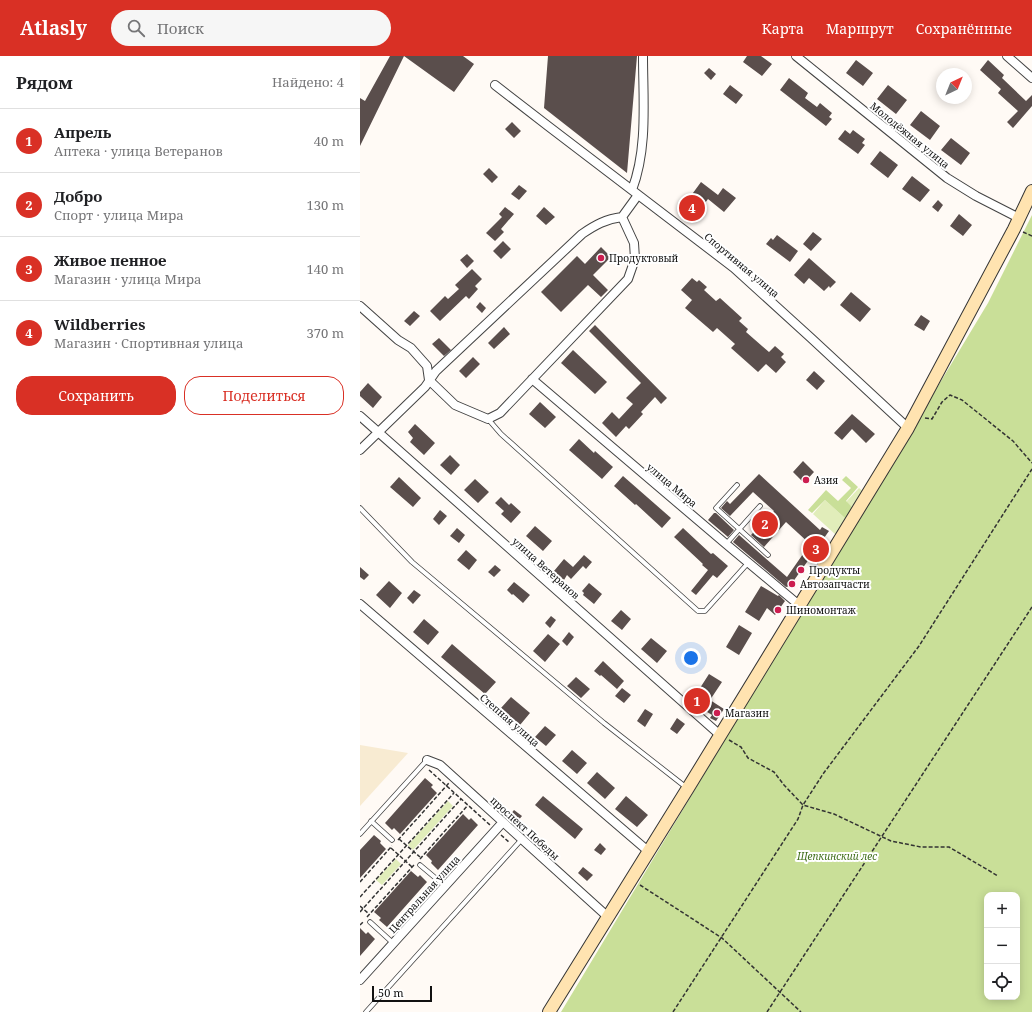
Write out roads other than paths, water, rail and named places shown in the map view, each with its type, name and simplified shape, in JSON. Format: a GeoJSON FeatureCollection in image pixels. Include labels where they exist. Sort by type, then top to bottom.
{"type":"FeatureCollection","features":[{"type":"Feature","properties":{"kind":"main road"},"geometry":{"type":"LineString","coordinates":[[549,1012],[908,428],[1032,191]]}},
{"type":"Feature","properties":{"kind":"street"},"geometry":{"type":"LineString","coordinates":[[622,217],[635,192],[643,137],[643,56]]}},
{"type":"Feature","properties":{"kind":"street","name":"Молодёжная улица"},"geometry":{"type":"LineString","coordinates":[[796,56],[947,178],[982,200],[1019,218]]}},
{"type":"Feature","properties":{"kind":"street"},"geometry":{"type":"LineString","coordinates":[[1007,56],[1032,78]]}},
{"type":"Feature","properties":{"kind":"street","name":"Спортивная улица"},"geometry":{"type":"LineString","coordinates":[[495,84],[734,268],[908,428]]}},
{"type":"Feature","properties":{"kind":"street"},"geometry":{"type":"LineString","coordinates":[[360,306],[398,340],[411,348],[427,366],[429,380],[454,405],[488,419],[500,413],[628,279],[635,259],[634,243],[622,217]]}},
{"type":"Feature","properties":{"kind":"street"},"geometry":{"type":"LineString","coordinates":[[360,450],[425,387],[436,371],[582,234],[596,224],[611,218],[622,217]]}},
{"type":"Feature","properties":{"kind":"street","name":"улица Мира"},"geometry":{"type":"LineString","coordinates":[[532,379],[748,563],[800,605]]}},
{"type":"Feature","properties":{"kind":"street","name":"улица Ветеранов"},"geometry":{"type":"LineString","coordinates":[[360,416],[720,735]]}},
{"type":"Feature","properties":{"kind":"street","name":"Степная улица"},"geometry":{"type":"LineString","coordinates":[[360,604],[648,852]]}},
{"type":"Feature","properties":{"kind":"street","name":"проспект Победы"},"geometry":{"type":"LineString","coordinates":[[425,762],[440,765],[608,916]]}},
{"type":"Feature","properties":{"kind":"street","name":"Центральная улица"},"geometry":{"type":"LineString","coordinates":[[360,980],[503,822]]}},
{"type":"Feature","properties":{"kind":"lane"},"geometry":{"type":"LineString","coordinates":[[488,419],[501,434],[698,611],[705,611],[748,563]]}},
{"type":"Feature","properties":{"kind":"lane"},"geometry":{"type":"LineString","coordinates":[[737,485],[716,508],[768,555]]}},
{"type":"Feature","properties":{"kind":"lane"},"geometry":{"type":"LineString","coordinates":[[726,544],[760,506]]}},
{"type":"Feature","properties":{"kind":"lane"},"geometry":{"type":"LineString","coordinates":[[360,508],[412,562],[604,723],[688,788]]}},
{"type":"Feature","properties":{"kind":"lane"},"geometry":{"type":"LineString","coordinates":[[360,834],[425,762]]}},
{"type":"Feature","properties":{"kind":"lane"},"geometry":{"type":"LineString","coordinates":[[371,821],[392,840]]}},
{"type":"Feature","properties":{"kind":"lane"},"geometry":{"type":"LineString","coordinates":[[366,1012],[522,839]]}},
{"type":"Feature","properties":{"kind":"lane"},"geometry":{"type":"LineString","coordinates":[[420,865],[444,886]]}},
{"type":"Feature","properties":{"kind":"lane"},"geometry":{"type":"LineString","coordinates":[[370,922],[393,943]]}},
{"type":"Feature","properties":{"kind":"place","name":"Wildberries"},"geometry":{"type":"Point","coordinates":[692,208]}},
{"type":"Feature","properties":{"kind":"place","name":"Продуктовый"},"geometry":{"type":"Point","coordinates":[601,258]}},
{"type":"Feature","properties":{"kind":"place","name":"Азия"},"geometry":{"type":"Point","coordinates":[806,480]}},
{"type":"Feature","properties":{"kind":"place","name":"Добро"},"geometry":{"type":"Point","coordinates":[765,524]}},
{"type":"Feature","properties":{"kind":"place","name":"Живое пенное"},"geometry":{"type":"Point","coordinates":[816,549]}},
{"type":"Feature","properties":{"kind":"place","name":"Продукты"},"geometry":{"type":"Point","coordinates":[801,570]}},
{"type":"Feature","properties":{"kind":"place","name":"Автозапчасти"},"geometry":{"type":"Point","coordinates":[792,584]}},
{"type":"Feature","properties":{"kind":"place","name":"Шиномонтаж"},"geometry":{"type":"Point","coordinates":[778,610]}},
{"type":"Feature","properties":{"kind":"place","name":"Апрель"},"geometry":{"type":"Point","coordinates":[697,701]}},
{"type":"Feature","properties":{"kind":"place","name":"Магазин"},"geometry":{"type":"Point","coordinates":[717,713]}},
{"type":"Feature","properties":{"kind":"park label","name":"Щепкинский лес"},"geometry":{"type":"Point","coordinates":[837,856]}}]}
